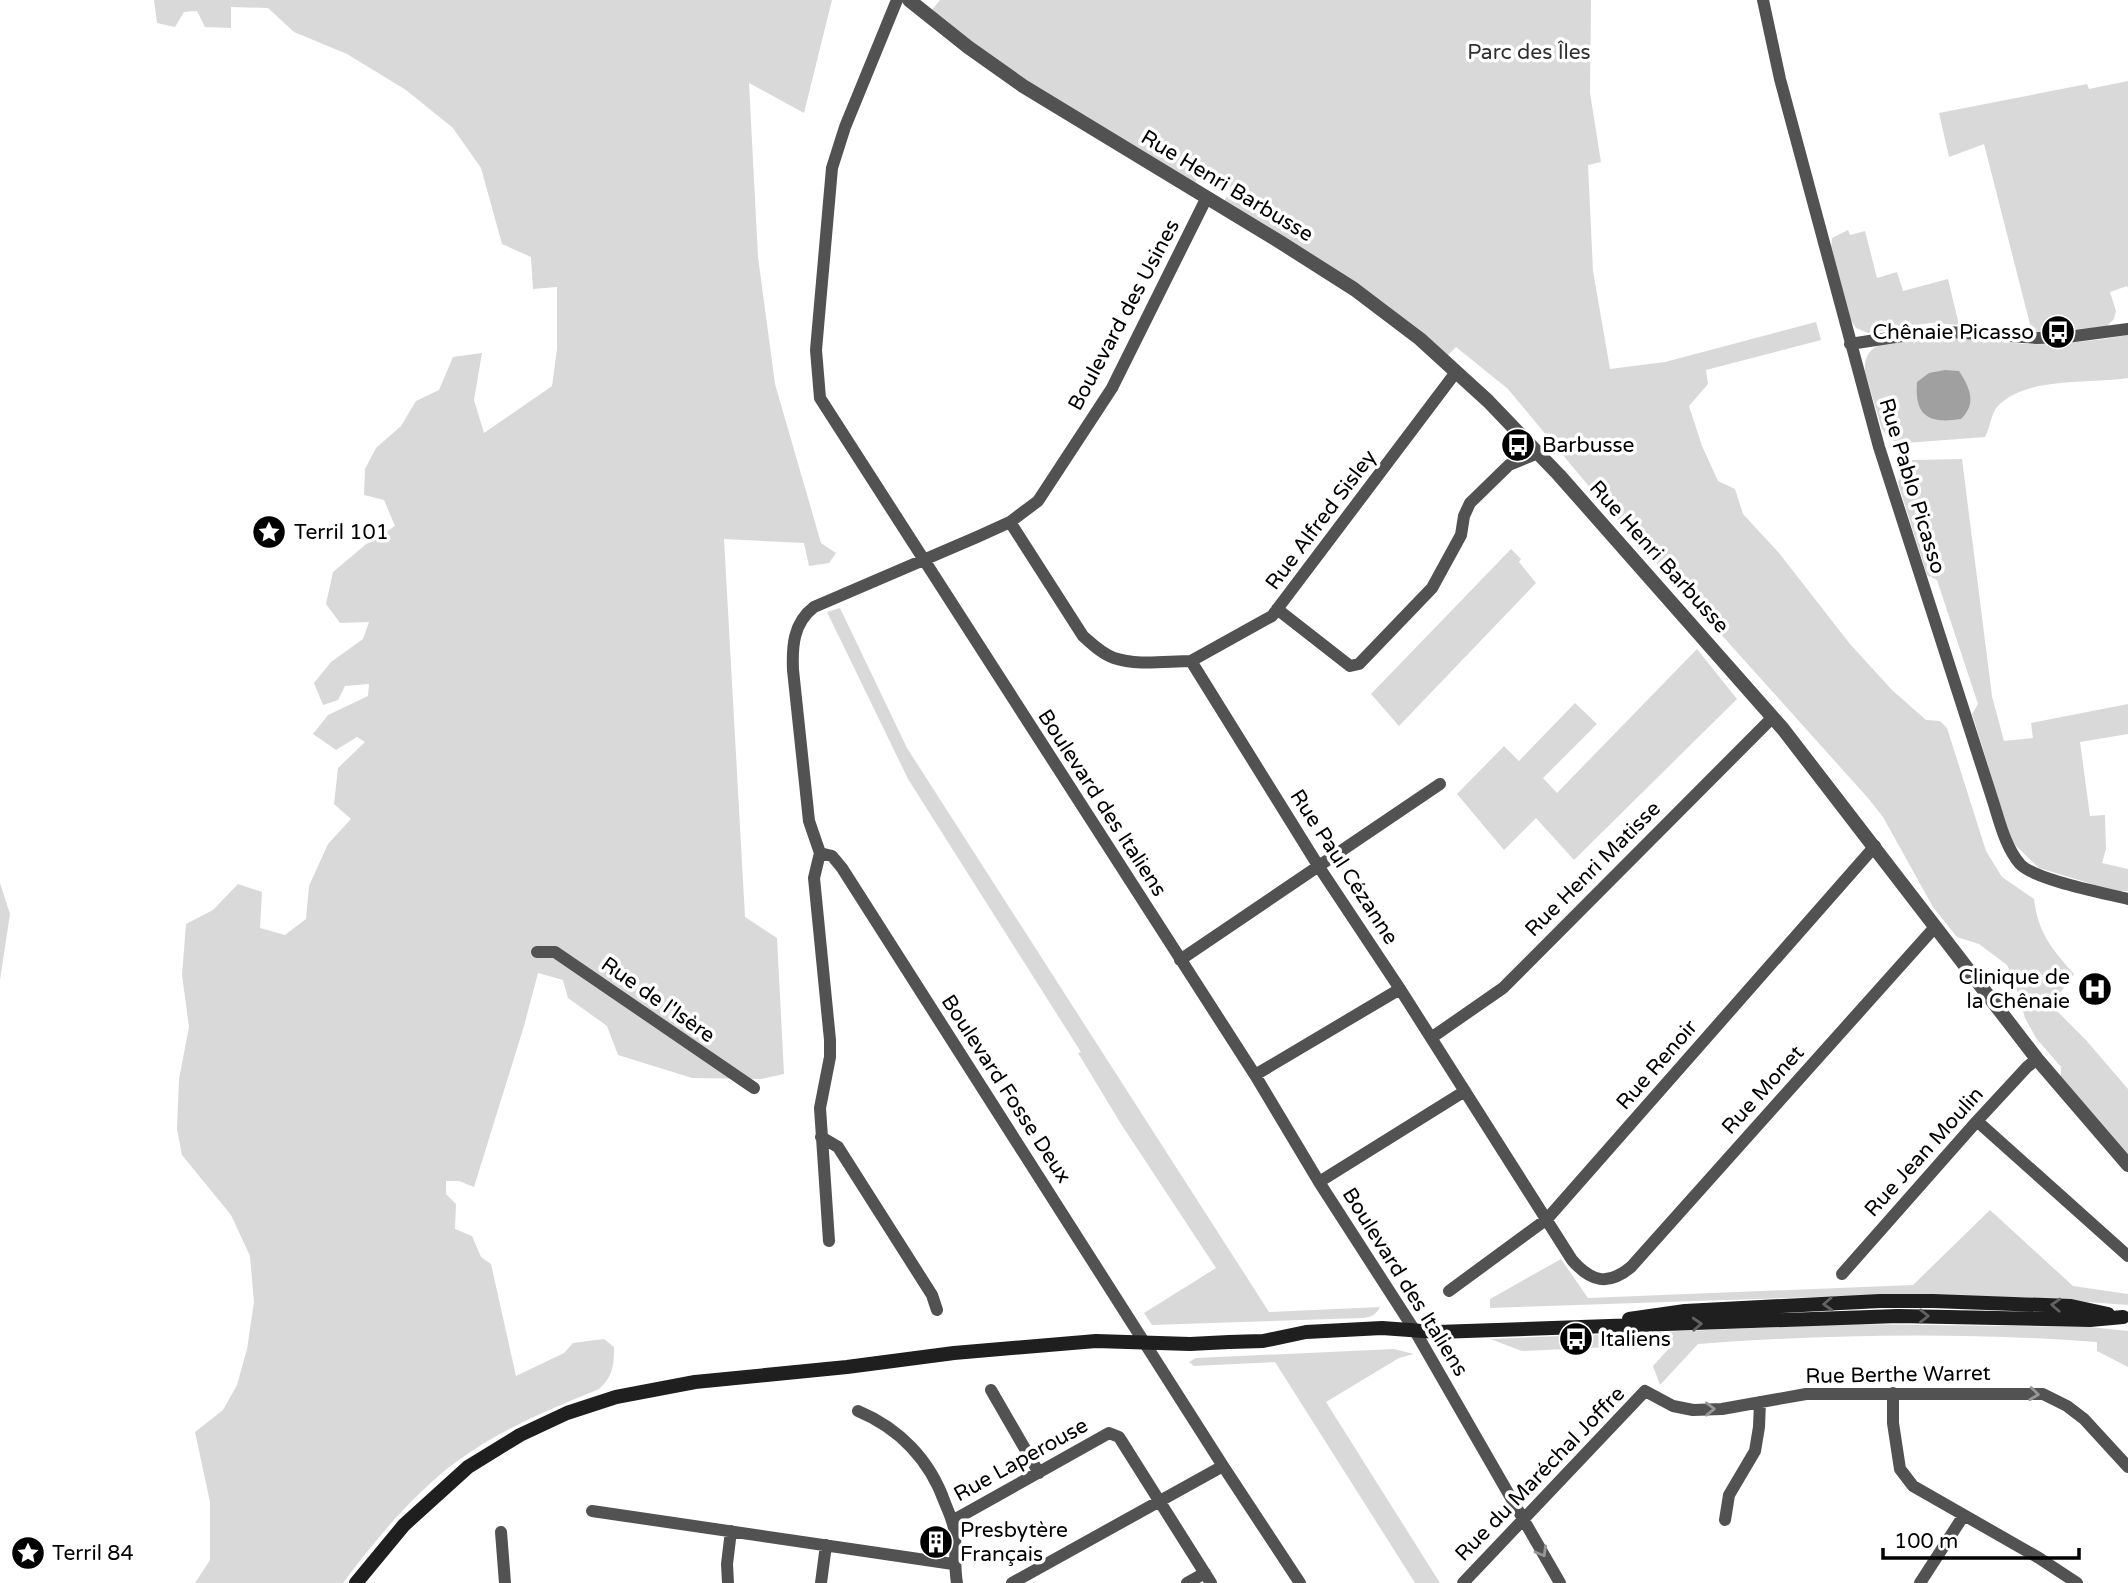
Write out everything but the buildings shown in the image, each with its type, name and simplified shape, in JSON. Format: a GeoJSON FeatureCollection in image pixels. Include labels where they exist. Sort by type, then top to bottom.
{"type":"FeatureCollection","features":[{"type":"Feature","properties":{"kind":"main road"},"geometry":{"type":"LineString","coordinates":[[356,1583],[404,1525],[468,1467],[520,1435],[589,1405],[665,1386],[836,1369],[954,1353],[1102,1340],[1146,1343],[1263,1340],[1306,1332],[1369,1329],[1437,1332],[1898,1315],[2090,1320],[2125,1317]]}},
{"type":"Feature","properties":{"kind":"street","name":"Boulevard des Italiens"},"geometry":{"type":"LineString","coordinates":[[897,0],[845,127],[832,168],[816,366],[820,398],[1255,1074],[1415,1331],[1560,1583]]}},
{"type":"Feature","properties":{"kind":"street","name":"Rue Henri Barbusse"},"geometry":{"type":"LineString","coordinates":[[909,0],[1023,86],[1291,248],[1383,309],[1488,401],[1538,453],[1773,717],[2037,1059],[2128,1165]]}},
{"type":"Feature","properties":{"kind":"street","name":"Rue Pablo Picasso"},"geometry":{"type":"LineString","coordinates":[[1763,0],[1780,79],[1879,447],[2009,846],[2020,865],[2040,875],[2128,899]]}},
{"type":"Feature","properties":{"kind":"street","name":"Boulevard des Usines"},"geometry":{"type":"LineString","coordinates":[[820,853],[808,821],[792,658],[794,638],[801,620],[814,607],[828,600],[1010,522],[1038,500],[1112,387],[1207,197]]}},
{"type":"Feature","properties":{"kind":"street"},"geometry":{"type":"LineString","coordinates":[[1850,344],[1934,331],[2038,338],[2128,329]]}},
{"type":"Feature","properties":{"kind":"street","name":"Rue Alfred Sisley"},"geometry":{"type":"LineString","coordinates":[[1191,661],[1272,616],[1456,372]]}},
{"type":"Feature","properties":{"kind":"street"},"geometry":{"type":"LineString","coordinates":[[1277,609],[1350,666],[1359,664],[1432,588],[1461,535],[1464,516],[1471,503],[1509,465],[1538,453]]}},
{"type":"Feature","properties":{"kind":"street"},"geometry":{"type":"LineString","coordinates":[[1010,522],[1083,636],[1097,649],[1113,658],[1133,662],[1191,661]]}},
{"type":"Feature","properties":{"kind":"street","name":"Rue Paul Cézanne"},"geometry":{"type":"LineString","coordinates":[[1191,661],[1319,867],[1432,1038],[1572,1260],[1583,1272],[1598,1279],[1618,1278]]}},
{"type":"Feature","properties":{"kind":"street","name":"Rue Henri Matisse"},"geometry":{"type":"LineString","coordinates":[[1432,1038],[1503,988],[1773,717]]}},
{"type":"Feature","properties":{"kind":"street"},"geometry":{"type":"LineString","coordinates":[[1180,960],[1440,784]]}},
{"type":"Feature","properties":{"kind":"street","name":"Rue Renoir"},"geometry":{"type":"LineString","coordinates":[[1449,1291],[1547,1219],[1875,846]]}},
{"type":"Feature","properties":{"kind":"street"},"geometry":{"type":"LineString","coordinates":[[820,853],[814,878],[830,1040],[830,1057],[820,1102],[829,1241]]}},
{"type":"Feature","properties":{"kind":"street","name":"Boulevard Fosse Deux"},"geometry":{"type":"LineString","coordinates":[[820,853],[832,856],[842,868],[1300,1583]]}},
{"type":"Feature","properties":{"kind":"street","name":"Rue Monet"},"geometry":{"type":"LineString","coordinates":[[1618,1278],[1631,1267],[1935,927]]}},
{"type":"Feature","properties":{"kind":"street","name":"Rue de l'Isère"},"geometry":{"type":"LineString","coordinates":[[537,952],[555,952],[754,1088]]}},
{"type":"Feature","properties":{"kind":"street"},"geometry":{"type":"LineString","coordinates":[[1255,1074],[1400,989]]}},
{"type":"Feature","properties":{"kind":"street","name":"Rue Jean Moulin"},"geometry":{"type":"LineString","coordinates":[[1842,1274],[1977,1121],[2026,1067],[2037,1059]]}},
{"type":"Feature","properties":{"kind":"street"},"geometry":{"type":"LineString","coordinates":[[1320,1182],[1465,1091]]}},
{"type":"Feature","properties":{"kind":"street"},"geometry":{"type":"LineString","coordinates":[[1977,1121],[2128,1256]]}},
{"type":"Feature","properties":{"kind":"street"},"geometry":{"type":"LineString","coordinates":[[821,1137],[838,1147],[932,1295],[937,1310]]}},
{"type":"Feature","properties":{"kind":"street"},"geometry":{"type":"LineString","coordinates":[[990,1390],[1039,1473]]}},
{"type":"Feature","properties":{"kind":"street","name":"Rue du Maréchal Joffre"},"geometry":{"type":"LineString","coordinates":[[1462,1583],[1645,1391]]}},
{"type":"Feature","properties":{"kind":"street","name":"Rue Berthe Warret"},"geometry":{"type":"LineString","coordinates":[[1645,1391],[1673,1406],[1693,1410],[1721,1409],[1806,1394],[2043,1394],[2067,1406],[2084,1419],[2128,1467]]}},
{"type":"Feature","properties":{"kind":"street"},"geometry":{"type":"LineString","coordinates":[[1893,1393],[1893,1423],[1900,1469],[1913,1486],[2039,1558],[2077,1583]]}},
{"type":"Feature","properties":{"kind":"street"},"geometry":{"type":"LineString","coordinates":[[1725,1520],[1729,1495],[1755,1451],[1760,1402]]}},
{"type":"Feature","properties":{"kind":"street"},"geometry":{"type":"LineString","coordinates":[[858,1411],[880,1420],[904,1439],[939,1484],[955,1535],[953,1564],[957,1583]]}},
{"type":"Feature","properties":{"kind":"street","name":"Rue Laperouse"},"geometry":{"type":"LineString","coordinates":[[952,1521],[1109,1433],[1119,1437],[1161,1501]]}},
{"type":"Feature","properties":{"kind":"street"},"geometry":{"type":"LineString","coordinates":[[1012,1583],[1223,1466]]}},
{"type":"Feature","properties":{"kind":"street"},"geometry":{"type":"LineString","coordinates":[[1161,1501],[1208,1578],[1187,1583]]}},
{"type":"Feature","properties":{"kind":"street"},"geometry":{"type":"LineString","coordinates":[[592,1511],[953,1564]]}},
{"type":"Feature","properties":{"kind":"street"},"geometry":{"type":"LineString","coordinates":[[1920,1583],[1964,1516]]}},
{"type":"Feature","properties":{"kind":"street"},"geometry":{"type":"LineString","coordinates":[[728,1583],[727,1564],[732,1531]]}},
{"type":"Feature","properties":{"kind":"street"},"geometry":{"type":"LineString","coordinates":[[501,1532],[505,1583]]}},
{"type":"Feature","properties":{"kind":"street"},"geometry":{"type":"LineString","coordinates":[[821,1583],[826,1545]]}},
{"type":"Feature","properties":{"kind":"green space"},"geometry":{"type":"Polygon","coordinates":[[[154,0],[832,0],[804,113],[749,83],[758,257],[775,384],[821,543],[836,553],[829,563],[809,566],[804,543],[724,539],[745,917],[777,938],[784,1074],[761,1079],[692,1078],[618,1055],[607,1026],[568,998],[563,980],[538,973],[474,1187],[459,1181],[446,1181],[446,1194],[456,1204],[455,1229],[472,1236],[481,1257],[491,1264],[516,1376],[564,1353],[573,1343],[604,1339],[614,1347],[612,1370],[599,1389],[507,1430],[456,1462],[395,1518],[343,1583],[195,1583],[210,1560],[210,1502],[195,1432],[223,1410],[237,1385],[247,1349],[254,1302],[250,1256],[231,1215],[182,1155],[177,1129],[179,1079],[189,1027],[182,975],[186,924],[213,910],[238,884],[262,892],[260,928],[285,935],[306,919],[309,886],[328,844],[351,819],[334,804],[338,768],[365,742],[357,737],[336,750],[313,734],[328,715],[368,696],[369,684],[345,686],[338,700],[323,705],[314,683],[331,662],[363,639],[369,622],[340,623],[326,604],[333,572],[365,545],[395,526],[384,500],[364,495],[365,469],[376,448],[401,426],[416,401],[439,390],[453,357],[482,353],[474,400],[484,433],[552,386],[557,349],[557,287],[533,289],[531,257],[502,244],[481,168],[453,128],[406,90],[347,54],[294,32],[268,8],[231,7],[231,28],[205,27],[197,11],[184,12],[175,27],[157,23],[154,0]]]}},
{"type":"Feature","properties":{"kind":"green space","name":"Parc des Îles"},"geometry":{"type":"Polygon","coordinates":[[[940,0],[1591,0],[1590,93],[1601,162],[1588,165],[1593,271],[1610,369],[1665,362],[1816,322],[1821,340],[1706,370],[1708,384],[1689,406],[1702,446],[1718,481],[1735,489],[1743,514],[1779,553],[1850,644],[1892,690],[1926,720],[1940,721],[1947,728],[1986,851],[2002,877],[2034,899],[2039,922],[2047,940],[2074,974],[2051,1005],[2128,1089],[2128,1156],[2061,1077],[2061,1067],[2036,1038],[2025,1018],[2007,965],[1979,944],[1957,937],[1933,907],[1883,817],[1868,798],[1602,502],[1508,389],[1456,347],[1447,356],[1372,294],[1224,202],[1231,187],[1211,170],[1201,171],[1195,183],[1020,77],[931,11],[940,0]]]}},
{"type":"Feature","properties":{"kind":"green space"},"geometry":{"type":"Polygon","coordinates":[[[2128,81],[2128,288],[2127,286],[2110,292],[2116,311],[2114,319],[2106,327],[2032,332],[1984,144],[1949,157],[1939,113],[2087,84],[2089,89],[2128,81]]]}},
{"type":"Feature","properties":{"kind":"green space"},"geometry":{"type":"Polygon","coordinates":[[[1848,230],[1850,235],[1865,231],[1877,278],[1897,272],[1903,291],[1948,279],[1959,325],[1930,323],[1868,333],[1856,328],[1850,319],[1831,250],[1832,238],[1848,230]]]}},
{"type":"Feature","properties":{"kind":"green space"},"geometry":{"type":"Polygon","coordinates":[[[2128,335],[2128,378],[2059,383],[2024,390],[1997,407],[1985,437],[1906,443],[1890,440],[1882,429],[1865,372],[1865,364],[1871,350],[1893,341],[1951,338],[2039,344],[2128,335]]]}},
{"type":"Feature","properties":{"kind":"green space"},"geometry":{"type":"Polygon","coordinates":[[[1962,459],[1992,696],[2004,741],[2033,738],[2031,723],[2128,704],[2128,734],[2080,742],[2090,816],[2105,815],[2106,849],[2102,863],[2128,869],[2128,891],[2115,891],[2039,868],[2012,842],[1972,714],[1978,704],[1937,580],[1927,575],[1898,483],[1902,470],[1912,460],[1962,459]]]}},
{"type":"Feature","properties":{"kind":"green space"},"geometry":{"type":"Polygon","coordinates":[[[1511,549],[1521,559],[1519,562],[1536,583],[1399,726],[1371,694],[1511,549]]]}},
{"type":"Feature","properties":{"kind":"green space"},"geometry":{"type":"Polygon","coordinates":[[[840,608],[907,748],[1269,1312],[1380,1307],[1375,1314],[1363,1318],[1152,1325],[1144,1313],[1216,1268],[1121,1124],[1078,1053],[1081,1052],[908,779],[827,612],[840,608]]]}},
{"type":"Feature","properties":{"kind":"green space"},"geometry":{"type":"Polygon","coordinates":[[[1697,649],[1737,699],[1574,860],[1536,818],[1504,850],[1457,794],[1504,746],[1519,761],[1575,703],[1597,724],[1543,778],[1557,793],[1697,649]]]}},
{"type":"Feature","properties":{"kind":"green space"},"geometry":{"type":"Polygon","coordinates":[[[0,883],[10,914],[0,980],[0,883]]]}},
{"type":"Feature","properties":{"kind":"green space"},"geometry":{"type":"Polygon","coordinates":[[[1990,1210],[2073,1286],[2128,1294],[2128,1305],[2020,1297],[1847,1296],[1490,1308],[1490,1299],[1561,1259],[1588,1298],[1913,1285],[1990,1210]]]}},
{"type":"Feature","properties":{"kind":"green space"},"geometry":{"type":"Polygon","coordinates":[[[1851,1324],[2090,1327],[2128,1331],[2128,1367],[2097,1351],[2097,1342],[1948,1336],[1797,1338],[1698,1344],[1660,1385],[1653,1366],[1673,1344],[1522,1351],[1490,1339],[1851,1324]]]}},
{"type":"Feature","properties":{"kind":"green space"},"geometry":{"type":"Polygon","coordinates":[[[1394,1349],[1414,1354],[1399,1358],[1326,1402],[1440,1583],[1415,1583],[1275,1362],[1194,1366],[1189,1362],[1196,1358],[1394,1349]]]}},
{"type":"Feature","properties":{"kind":"shaded area"},"geometry":{"type":"Polygon","coordinates":[[[1959,371],[1969,389],[1969,407],[1961,419],[1933,419],[1926,416],[1918,403],[1917,382],[1929,373],[1959,371]]]}},
{"type":"Feature","properties":{"kind":"place","name":"Chênaie Picasso"},"geometry":{"type":"Point","coordinates":[2058,332]}},
{"type":"Feature","properties":{"kind":"place","name":"Barbusse"},"geometry":{"type":"Point","coordinates":[1518,445]}},
{"type":"Feature","properties":{"kind":"place","name":"Terril 101"},"geometry":{"type":"Point","coordinates":[269,532]}},
{"type":"Feature","properties":{"kind":"place","name":"Clinique de la Chênaie"},"geometry":{"type":"Point","coordinates":[2095,989]}},
{"type":"Feature","properties":{"kind":"place","name":"Italiens"},"geometry":{"type":"Point","coordinates":[1576,1339]}},
{"type":"Feature","properties":{"kind":"place","name":"Presbytère Français"},"geometry":{"type":"Point","coordinates":[936,1542]}},
{"type":"Feature","properties":{"kind":"place","name":"Terril 84"},"geometry":{"type":"Point","coordinates":[28,1553]}}]}
